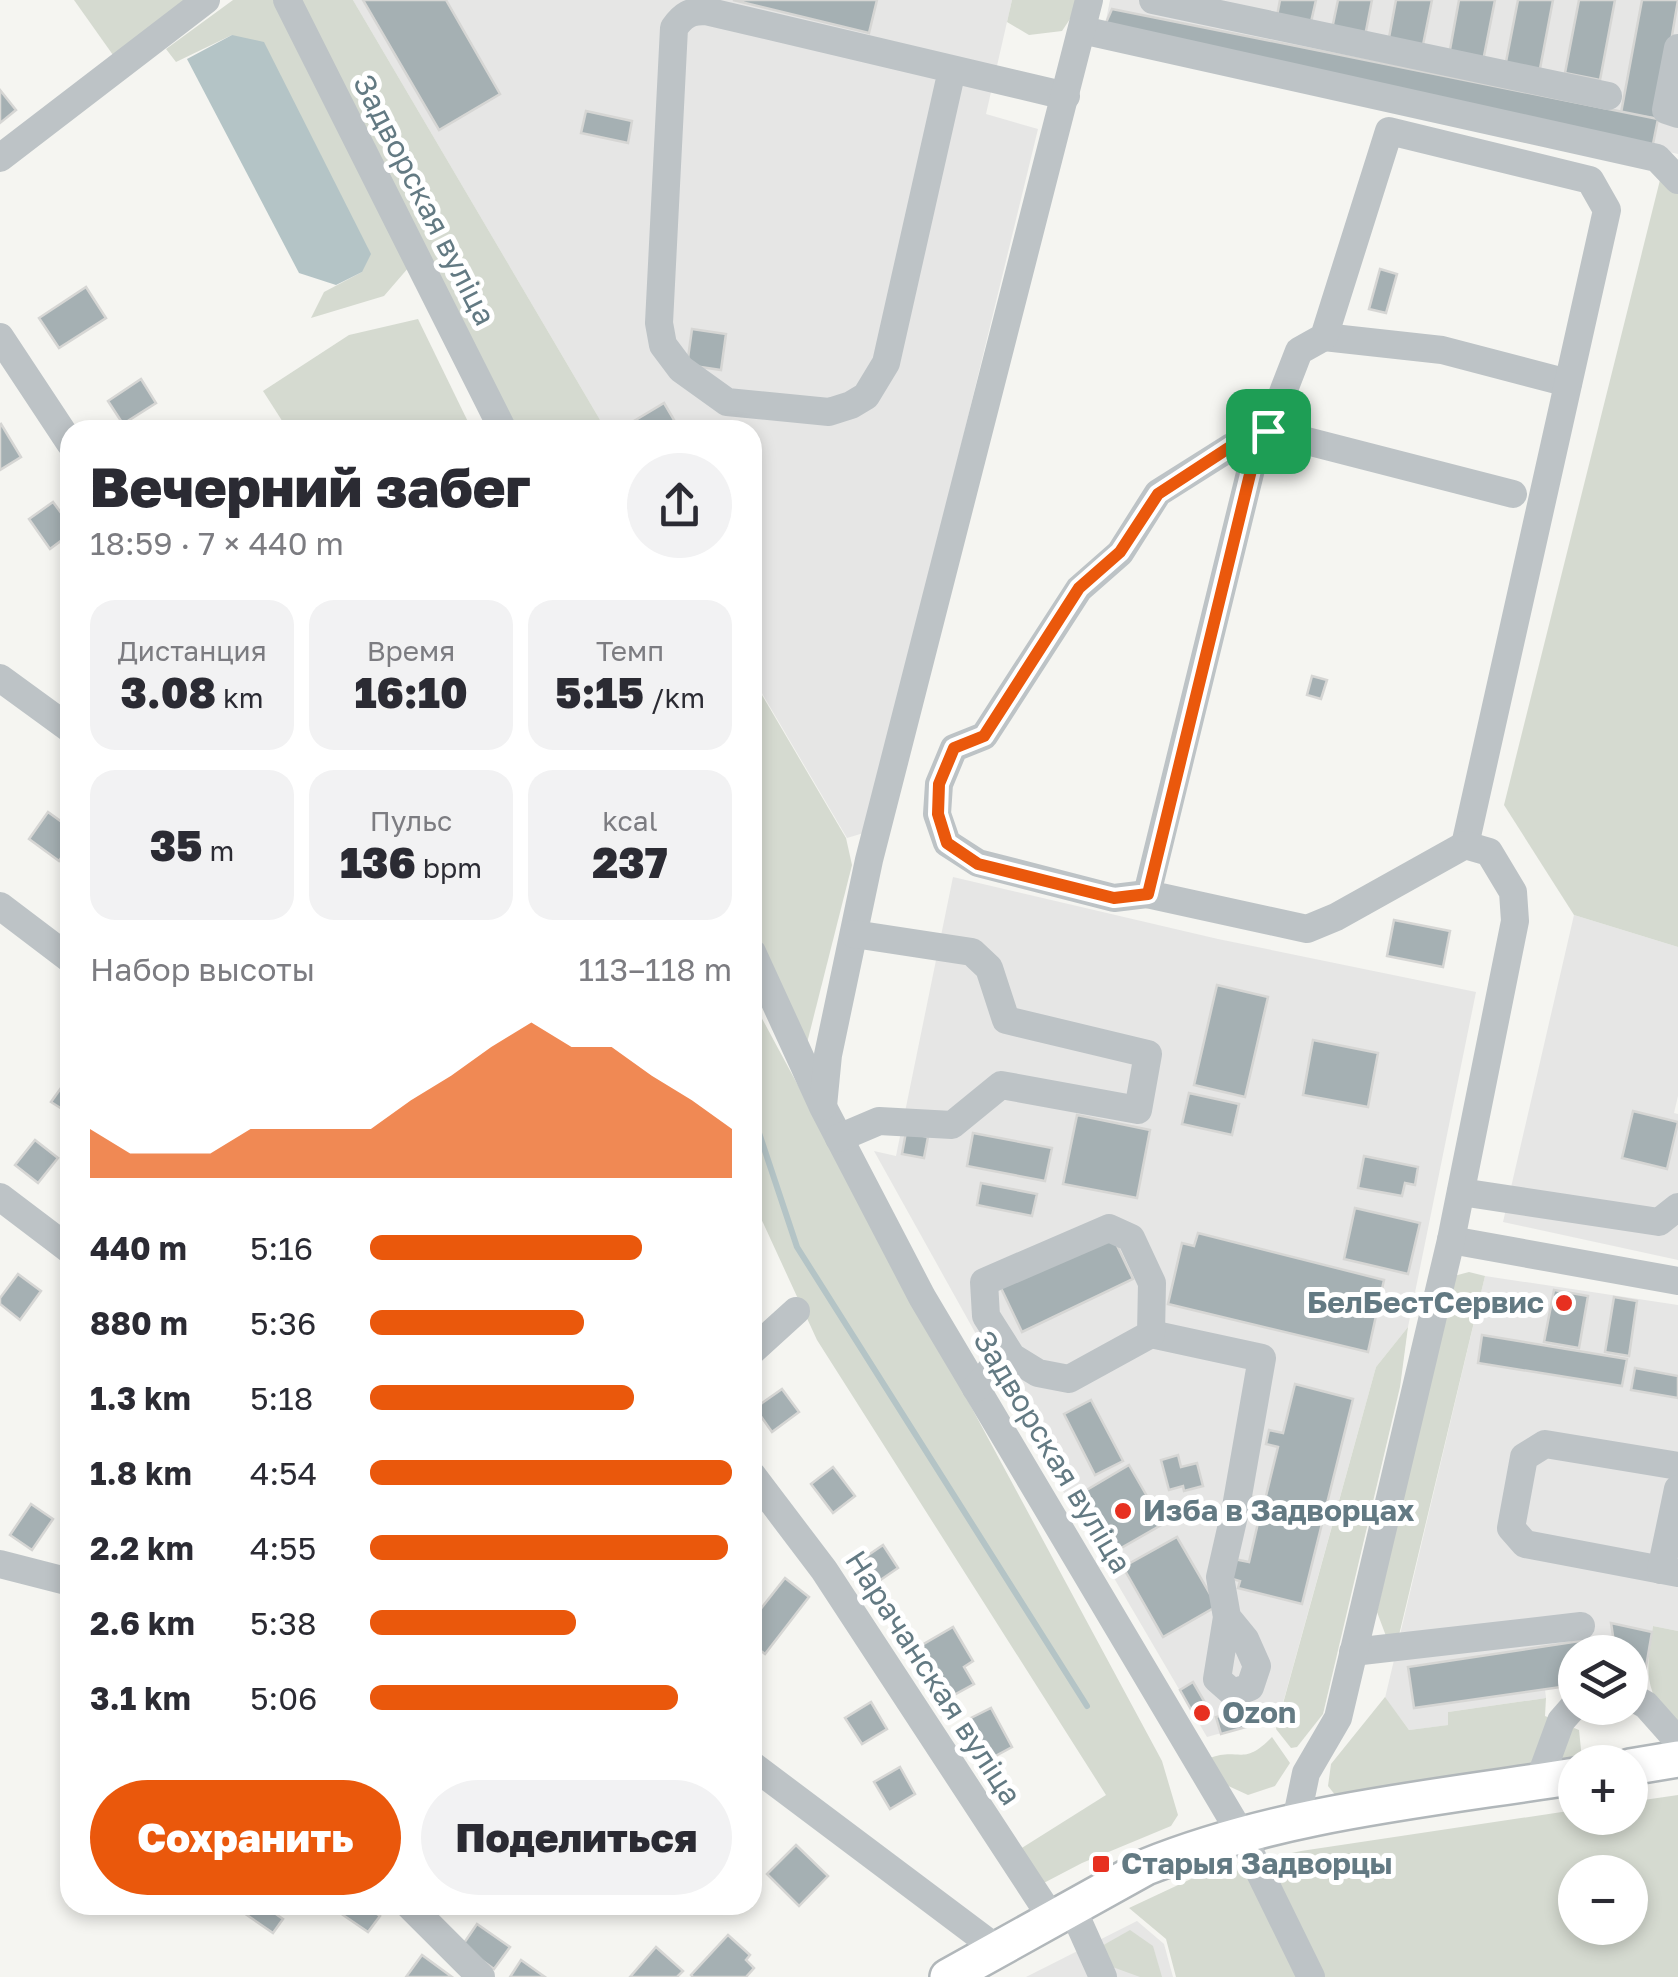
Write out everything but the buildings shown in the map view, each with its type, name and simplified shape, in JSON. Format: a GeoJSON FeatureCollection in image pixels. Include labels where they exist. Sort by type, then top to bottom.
{"type":"FeatureCollection","features":[{"type":"Feature","properties":{"kind":"main road"},"geometry":{"type":"LineString","coordinates":[[1648,1763],[1678,1759]]}},
{"type":"Feature","properties":{"kind":"main road"},"geometry":{"type":"LineString","coordinates":[[948,1977],[1146,1867],[1241,1834],[1296,1820],[1558,1778]]}},
{"type":"Feature","properties":{"kind":"street"},"geometry":{"type":"LineString","coordinates":[[0,158],[206,0]]}},
{"type":"Feature","properties":{"kind":"street","name":"Задворская вуліца"},"geometry":{"type":"LineString","coordinates":[[286,0],[498,420]]}},
{"type":"Feature","properties":{"kind":"street"},"geometry":{"type":"LineString","coordinates":[[823,1107],[828,1055],[874,841],[1088,0]]}},
{"type":"Feature","properties":{"kind":"street"},"geometry":{"type":"LineString","coordinates":[[1153,0],[1608,96]]}},
{"type":"Feature","properties":{"kind":"street"},"geometry":{"type":"LineString","coordinates":[[952,70],[886,363],[866,396],[851,406],[829,412],[726,402],[680,369],[663,345],[659,323],[674,28],[682,16],[706,11],[1066,96]]}},
{"type":"Feature","properties":{"kind":"street"},"geometry":{"type":"LineString","coordinates":[[1082,30],[1657,158],[1678,180]]}},
{"type":"Feature","properties":{"kind":"street"},"geometry":{"type":"LineString","coordinates":[[1657,158],[1672,112],[1678,48]]}},
{"type":"Feature","properties":{"kind":"street"},"geometry":{"type":"LineString","coordinates":[[1324,337],[1389,131],[1590,180],[1607,210],[1465,845]]}},
{"type":"Feature","properties":{"kind":"street"},"geometry":{"type":"LineString","coordinates":[[0,337],[60,428]]}},
{"type":"Feature","properties":{"kind":"street"},"geometry":{"type":"LineString","coordinates":[[1148,894],[1253,462],[1299,351],[1324,337],[1442,350],[1568,383]]}},
{"type":"Feature","properties":{"kind":"street"},"geometry":{"type":"LineString","coordinates":[[1296,1820],[1306,1773],[1338,1718],[1452,1240],[1515,921],[1513,892],[1489,852],[1465,845],[1336,917],[1306,929],[1148,894],[1114,898],[978,864],[947,843],[938,814],[939,784],[954,748],[984,736],[1079,588],[1120,552],[1158,494],[1230,447],[1268,431],[1513,494]]}},
{"type":"Feature","properties":{"kind":"street"},"geometry":{"type":"LineString","coordinates":[[0,678],[60,722]]}},
{"type":"Feature","properties":{"kind":"street"},"geometry":{"type":"LineString","coordinates":[[0,906],[60,951]]}},
{"type":"Feature","properties":{"kind":"street"},"geometry":{"type":"LineString","coordinates":[[839,1138],[878,1121],[952,1125],[1001,1085],[1138,1110],[1148,1054],[1006,1020],[989,968],[972,952],[854,934]]}},
{"type":"Feature","properties":{"kind":"street","name":"Задворская вуліца"},"geometry":{"type":"LineString","coordinates":[[762,974],[823,1107],[922,1297],[1241,1834],[1311,1977]]}},
{"type":"Feature","properties":{"kind":"street"},"geometry":{"type":"LineString","coordinates":[[1461,1192],[1659,1222],[1678,1207]]}},
{"type":"Feature","properties":{"kind":"street"},"geometry":{"type":"LineString","coordinates":[[0,1197],[60,1242]]}},
{"type":"Feature","properties":{"kind":"street"},"geometry":{"type":"LineString","coordinates":[[1151,1334],[1152,1283],[1131,1238],[1108,1228],[984,1282],[986,1316],[993,1332],[1012,1358],[1038,1374],[1070,1379],[1151,1334],[1262,1358],[1220,1577],[1226,1618]]}},
{"type":"Feature","properties":{"kind":"street"},"geometry":{"type":"LineString","coordinates":[[1452,1240],[1678,1281]]}},
{"type":"Feature","properties":{"kind":"street"},"geometry":{"type":"LineString","coordinates":[[762,1342],[796,1311]]}},
{"type":"Feature","properties":{"kind":"street"},"geometry":{"type":"LineString","coordinates":[[952,1348],[993,1332]]}},
{"type":"Feature","properties":{"kind":"street"},"geometry":{"type":"LineString","coordinates":[[976,1388],[994,1366],[1012,1358]]}},
{"type":"Feature","properties":{"kind":"street"},"geometry":{"type":"LineString","coordinates":[[1678,1466],[1545,1444],[1524,1458],[1511,1528],[1525,1544],[1669,1572],[1678,1489]]}},
{"type":"Feature","properties":{"kind":"street","name":"Нарачанская вуліца"},"geometry":{"type":"LineString","coordinates":[[762,1488],[824,1570],[1103,1977]]}},
{"type":"Feature","properties":{"kind":"street"},"geometry":{"type":"LineString","coordinates":[[0,1564],[60,1579]]}},
{"type":"Feature","properties":{"kind":"street"},"geometry":{"type":"LineString","coordinates":[[1354,1652],[1581,1626]]}},
{"type":"Feature","properties":{"kind":"street"},"geometry":{"type":"LineString","coordinates":[[1648,1707],[1678,1741]]}},
{"type":"Feature","properties":{"kind":"street"},"geometry":{"type":"LineString","coordinates":[[1539,1781],[1560,1725]]}},
{"type":"Feature","properties":{"kind":"street"},"geometry":{"type":"LineString","coordinates":[[762,1773],[997,1949]]}},
{"type":"Feature","properties":{"kind":"street"},"geometry":{"type":"LineString","coordinates":[[419,1915],[482,1977]]}},
{"type":"Feature","properties":{"kind":"shaded area"},"geometry":{"type":"Polygon","coordinates":[[[74,0],[187,0],[113,55],[74,0]]]}},
{"type":"Feature","properties":{"kind":"shaded area"},"geometry":{"type":"Polygon","coordinates":[[[233,0],[273,0],[409,267],[384,296],[311,318],[324,292],[362,272],[232,35],[176,62],[166,49],[233,0]]]}},
{"type":"Feature","properties":{"kind":"shaded area"},"geometry":{"type":"Polygon","coordinates":[[[300,0],[353,0],[600,420],[504,420],[300,0]]]}},
{"type":"Feature","properties":{"kind":"shaded area"},"geometry":{"type":"Polygon","coordinates":[[[353,0],[1012,0],[986,114],[1038,129],[867,832],[847,838],[762,693],[762,420],[600,420],[353,0]]]}},
{"type":"Feature","properties":{"kind":"shaded area"},"geometry":{"type":"Polygon","coordinates":[[[1012,0],[1076,0],[1074,13],[1062,31],[1029,35],[1007,22],[1012,0]]]}},
{"type":"Feature","properties":{"kind":"shaded area"},"geometry":{"type":"Polygon","coordinates":[[[1110,0],[1678,0],[1678,154],[1105,25],[1110,0]]]}},
{"type":"Feature","properties":{"kind":"shaded area"},"geometry":{"type":"Polygon","coordinates":[[[232,35],[264,42],[371,254],[362,272],[336,285],[299,273],[187,59],[232,35]]]}},
{"type":"Feature","properties":{"kind":"shaded area"},"geometry":{"type":"Polygon","coordinates":[[[1663,168],[1678,171],[1678,947],[1574,915],[1504,805],[1663,168]]]}},
{"type":"Feature","properties":{"kind":"shaded area"},"geometry":{"type":"Polygon","coordinates":[[[418,319],[467,420],[282,420],[263,391],[349,335],[418,319]]]}},
{"type":"Feature","properties":{"kind":"shaded area"},"geometry":{"type":"Polygon","coordinates":[[[762,695],[846,838],[852,865],[807,1043],[762,950],[762,695]]]}},
{"type":"Feature","properties":{"kind":"shaded area"},"geometry":{"type":"Polygon","coordinates":[[[953,877],[1218,939],[1476,992],[1408,1327],[1376,1367],[1279,1717],[1207,1737],[1004,1390],[874,1151],[896,1156],[953,877]]]}},
{"type":"Feature","properties":{"kind":"shaded area"},"geometry":{"type":"Polygon","coordinates":[[[1574,915],[1678,947],[1678,1096],[1674,1113],[1678,1114],[1678,1260],[1503,1222],[1574,915]]]}},
{"type":"Feature","properties":{"kind":"shaded area"},"geometry":{"type":"Polygon","coordinates":[[[762,1019],[1162,1761],[1178,1815],[1171,1826],[1038,1886],[1017,1851],[1106,1795],[817,1340],[762,1221],[762,1019]]]}},
{"type":"Feature","properties":{"kind":"shaded area"},"geometry":{"type":"Polygon","coordinates":[[[1469,1272],[1485,1276],[1399,1635],[1386,1636],[1377,1612],[1454,1276],[1469,1272]]]}},
{"type":"Feature","properties":{"kind":"shaded area"},"geometry":{"type":"Polygon","coordinates":[[[1485,1276],[1678,1305],[1678,1631],[1653,1626],[1648,1655],[1648,1635],[1558,1635],[1558,1673],[1545,1689],[1546,1698],[1448,1712],[1449,1725],[1409,1730],[1385,1698],[1485,1276]]]}},
{"type":"Feature","properties":{"kind":"shaded area"},"geometry":{"type":"Polygon","coordinates":[[[1408,1327],[1400,1387],[1323,1714],[1297,1747],[1291,1748],[1276,1729],[1376,1367],[1408,1327]]]}},
{"type":"Feature","properties":{"kind":"shaded area"},"geometry":{"type":"Polygon","coordinates":[[[1653,1626],[1678,1631],[1678,1727],[1652,1692],[1649,1655],[1653,1626]]]}},
{"type":"Feature","properties":{"kind":"shaded area"},"geometry":{"type":"Polygon","coordinates":[[[1385,1697],[1409,1730],[1448,1725],[1448,1712],[1546,1698],[1545,1716],[1558,1725],[1579,1730],[1581,1745],[1558,1745],[1558,1763],[1336,1796],[1328,1786],[1331,1764],[1385,1697]]]}},
{"type":"Feature","properties":{"kind":"shaded area"},"geometry":{"type":"Polygon","coordinates":[[[1272,1737],[1290,1763],[1275,1786],[1248,1795],[1224,1784],[1208,1759],[1254,1752],[1272,1737]]]}},
{"type":"Feature","properties":{"kind":"shaded area"},"geometry":{"type":"Polygon","coordinates":[[[1678,1795],[1678,1977],[1176,1977],[1166,1939],[1129,1908],[1208,1871],[1301,1851],[1558,1813],[1558,1835],[1648,1835],[1648,1799],[1678,1795]]]}},
{"type":"Feature","properties":{"kind":"shaded area"},"geometry":{"type":"Polygon","coordinates":[[[1137,1921],[1164,1944],[1173,1977],[1026,1977],[1137,1921]]]}},
{"type":"Feature","properties":{"kind":"shaded area"},"geometry":{"type":"Polygon","coordinates":[[[1130,1930],[1153,1946],[1162,1977],[1140,1977],[1107,1965],[1100,1947],[1130,1930]]]}},
{"type":"Feature","properties":{"kind":"waterway"},"geometry":{"type":"LineString","coordinates":[[762,1142],[797,1247],[1087,1706]]}},
{"type":"Feature","properties":{"kind":"place","name":"БелБестСервис"},"geometry":{"type":"Point","coordinates":[1564,1303]}},
{"type":"Feature","properties":{"kind":"place","name":"Изба в Задворцах"},"geometry":{"type":"Point","coordinates":[1123,1511]}},
{"type":"Feature","properties":{"kind":"place","name":"Ozon"},"geometry":{"type":"Point","coordinates":[1202,1713]}},
{"type":"Feature","properties":{"kind":"place","name":"Старыя Задворцы"},"geometry":{"type":"Point","coordinates":[1101,1864]}},
{"type":"Feature","properties":{"kind":"route"},"geometry":{"type":"LineString","coordinates":[[1268,431],[1253,462],[1148,894],[1114,898],[978,864],[947,843],[938,814],[939,784],[954,748],[984,736],[1079,588],[1120,552],[1158,494],[1230,447],[1268,431]]}}]}
